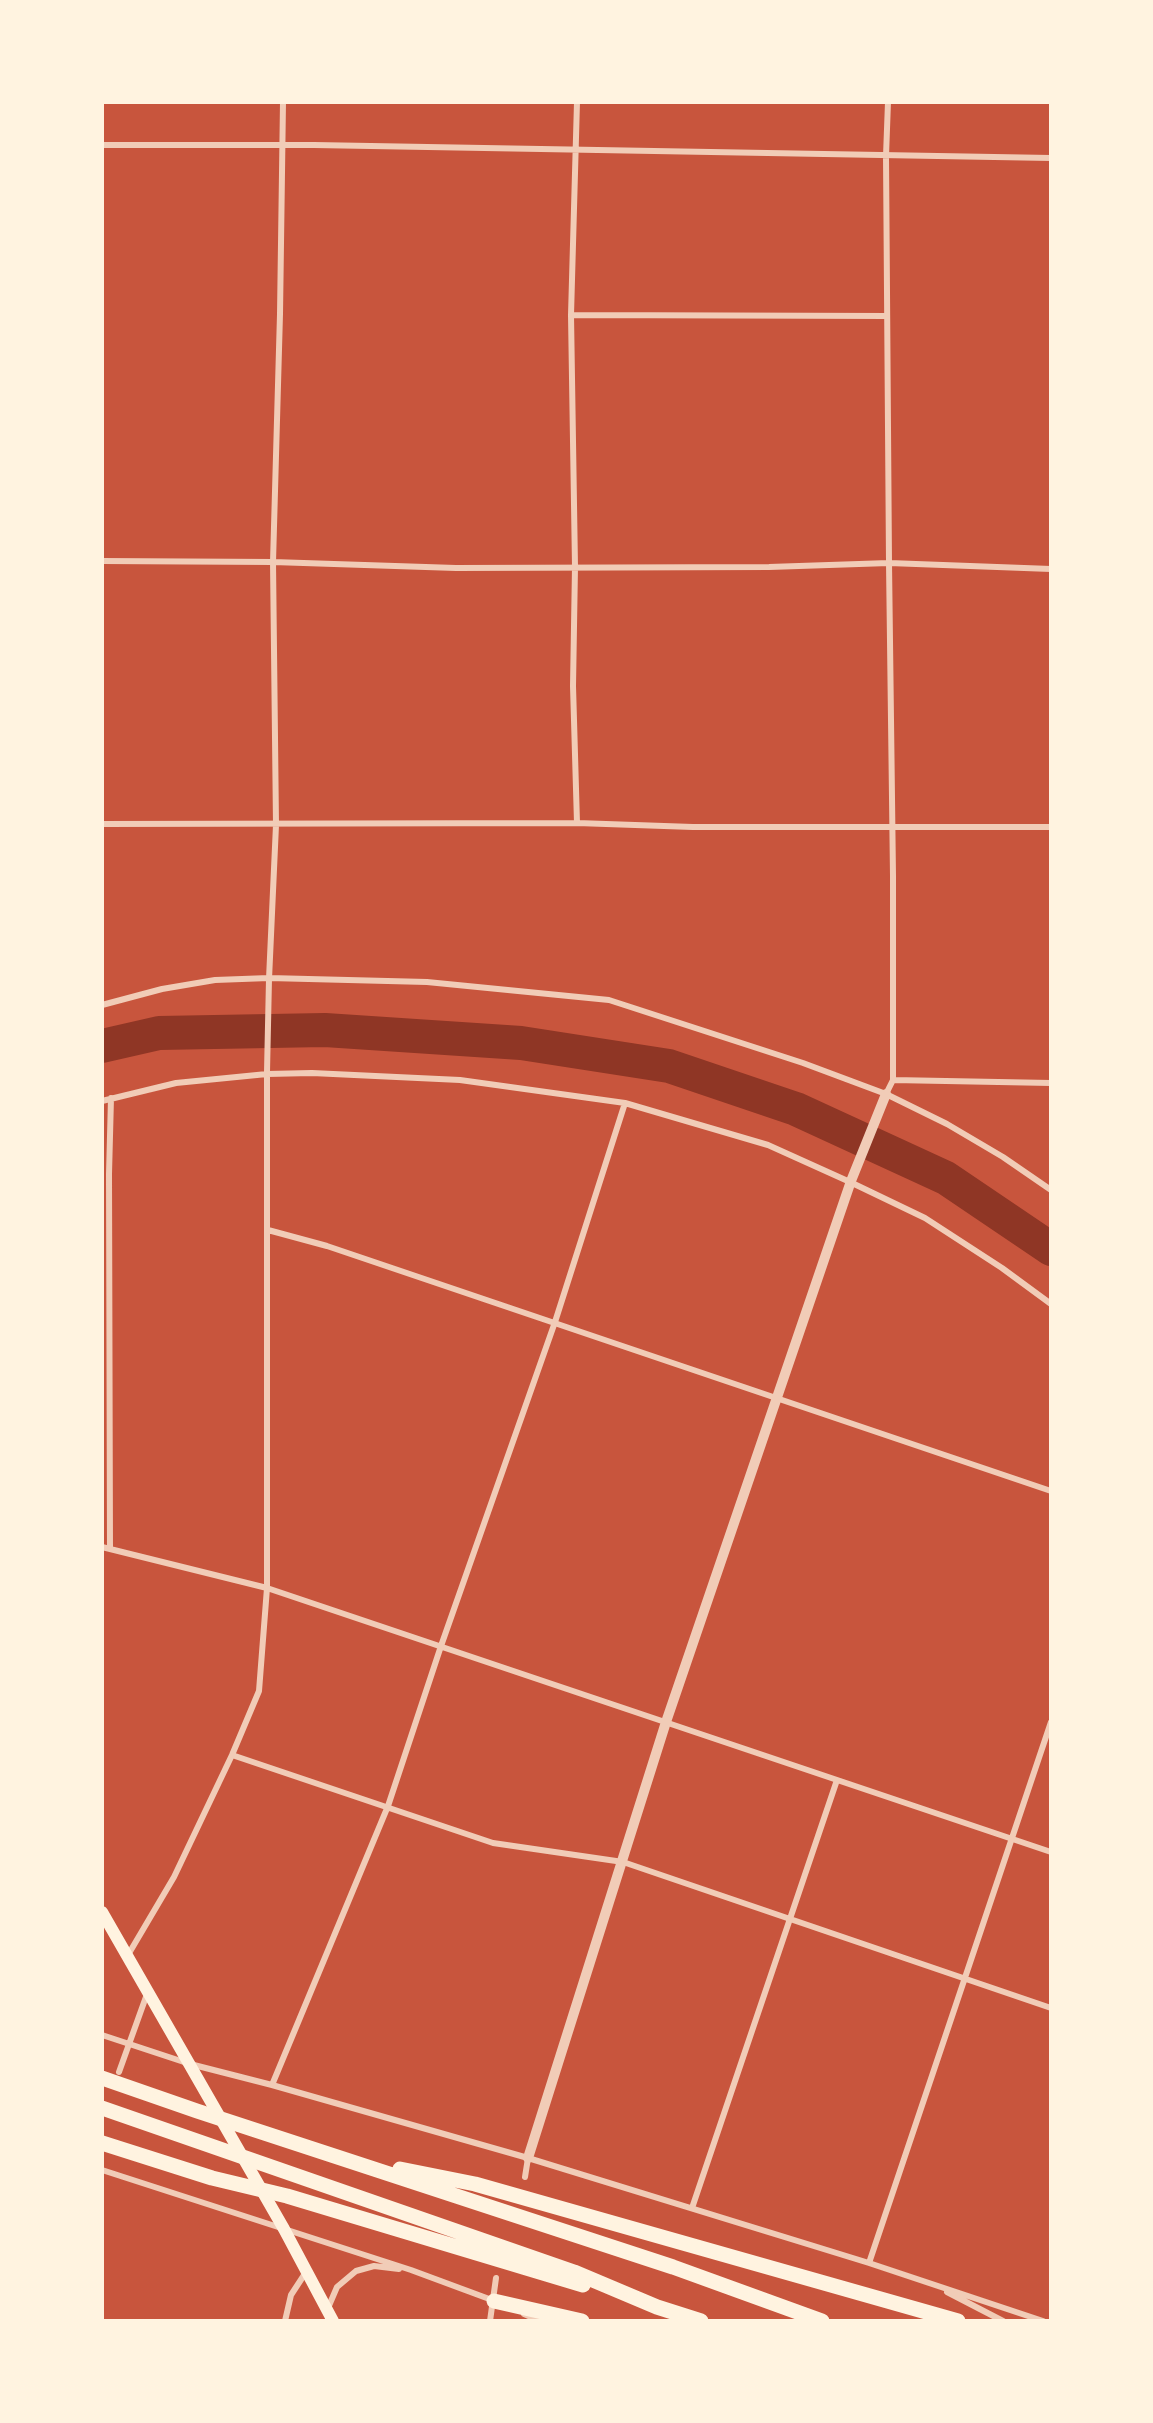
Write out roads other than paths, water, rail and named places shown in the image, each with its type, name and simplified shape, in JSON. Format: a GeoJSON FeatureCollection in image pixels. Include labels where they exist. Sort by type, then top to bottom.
{"type":"FeatureCollection","features":[{"type":"Feature","properties":{"kind":"highway"},"geometry":{"type":"LineString","coordinates":[[102,2078],[673,2267],[822,2321]]}},
{"type":"Feature","properties":{"kind":"highway"},"geometry":{"type":"LineString","coordinates":[[102,2108],[200,2140],[574,2272],[657,2307]]}},
{"type":"Feature","properties":{"kind":"highway"},"geometry":{"type":"LineString","coordinates":[[102,2143],[212,2178],[287,2196],[700,2321]]}},
{"type":"Feature","properties":{"kind":"highway"},"geometry":{"type":"LineString","coordinates":[[324,2152],[475,2184],[951,2319]]}},
{"type":"Feature","properties":{"kind":"highway"},"geometry":{"type":"LineString","coordinates":[[494,2301],[582,2321]]}},
{"type":"Feature","properties":{"kind":"main road"},"geometry":{"type":"LineString","coordinates":[[102,1912],[284,2229],[330,2316]]}},
{"type":"Feature","properties":{"kind":"street"},"geometry":{"type":"LineString","coordinates":[[128,1955],[174,1877],[232,1755],[259,1691],[267,1588],[267,1073],[276,825],[273,562],[283,102]]}},
{"type":"Feature","properties":{"kind":"street"},"geometry":{"type":"LineString","coordinates":[[577,102],[571,315],[575,567],[573,686],[577,823]]}},
{"type":"Feature","properties":{"kind":"street"},"geometry":{"type":"LineString","coordinates":[[525,2177],[528,2158],[666,1722],[851,1182],[885,1094],[893,1080],[893,828],[886,156],[888,102]]}},
{"type":"Feature","properties":{"kind":"street"},"geometry":{"type":"LineString","coordinates":[[102,145],[282,145],[1051,159]]}},
{"type":"Feature","properties":{"kind":"street"},"geometry":{"type":"LineString","coordinates":[[571,315],[887,316]]}},
{"type":"Feature","properties":{"kind":"street"},"geometry":{"type":"LineString","coordinates":[[102,561],[273,562],[456,568],[770,567],[889,563],[1051,569]]}},
{"type":"Feature","properties":{"kind":"street"},"geometry":{"type":"LineString","coordinates":[[102,824],[577,823],[693,827],[1051,827]]}},
{"type":"Feature","properties":{"kind":"street"},"geometry":{"type":"LineString","coordinates":[[102,1005],[162,989],[215,980],[269,979],[427,982],[609,1000],[803,1063],[885,1094],[947,1124],[1003,1157],[1051,1190]]}},
{"type":"Feature","properties":{"kind":"street"},"geometry":{"type":"LineString","coordinates":[[102,1101],[176,1083],[267,1073],[312,1072],[460,1080],[625,1103],[768,1145],[851,1182],[925,1218],[1002,1268],[1051,1304]]}},
{"type":"Feature","properties":{"kind":"street"},"geometry":{"type":"LineString","coordinates":[[893,1080],[1051,1083]]}},
{"type":"Feature","properties":{"kind":"street"},"geometry":{"type":"LineString","coordinates":[[110,1549],[109,1174],[111,1098]]}},
{"type":"Feature","properties":{"kind":"street"},"geometry":{"type":"LineString","coordinates":[[272,2085],[388,1806],[441,1646],[555,1322],[625,1103]]}},
{"type":"Feature","properties":{"kind":"street"},"geometry":{"type":"LineString","coordinates":[[102,1178],[109,1174]]}},
{"type":"Feature","properties":{"kind":"street"},"geometry":{"type":"LineString","coordinates":[[268,1230],[327,1246],[1051,1491]]}},
{"type":"Feature","properties":{"kind":"street"},"geometry":{"type":"LineString","coordinates":[[102,1547],[267,1588],[1051,1852]]}},
{"type":"Feature","properties":{"kind":"street"},"geometry":{"type":"LineString","coordinates":[[869,2263],[1051,1722]]}},
{"type":"Feature","properties":{"kind":"street"},"geometry":{"type":"LineString","coordinates":[[232,1755],[493,1843],[623,1862],[1051,2008]]}},
{"type":"Feature","properties":{"kind":"street"},"geometry":{"type":"LineString","coordinates":[[692,2208],[837,1780]]}},
{"type":"Feature","properties":{"kind":"street"},"geometry":{"type":"LineString","coordinates":[[119,2072],[147,1992]]}},
{"type":"Feature","properties":{"kind":"street"},"geometry":{"type":"LineString","coordinates":[[102,2035],[190,2064],[528,2158],[869,2263],[1043,2321]]}},
{"type":"Feature","properties":{"kind":"street"},"geometry":{"type":"LineString","coordinates":[[102,2170],[411,2270],[540,2321]]}},
{"type":"Feature","properties":{"kind":"street"},"geometry":{"type":"LineString","coordinates":[[330,2316],[337,2287],[356,2271],[374,2266],[411,2270]]}},
{"type":"Feature","properties":{"kind":"street"},"geometry":{"type":"LineString","coordinates":[[285,2321],[291,2295],[306,2272]]}},
{"type":"Feature","properties":{"kind":"street"},"geometry":{"type":"LineString","coordinates":[[490,2321],[496,2278]]}},
{"type":"Feature","properties":{"kind":"street"},"geometry":{"type":"LineString","coordinates":[[928,2282],[1003,2321]]}},
{"type":"Feature","properties":{"kind":"waterway"},"geometry":{"type":"LineString","coordinates":[[102,1046],[159,1033],[325,1030],[521,1043],[669,1066],[796,1109],[946,1178],[1051,1249]]}}]}
